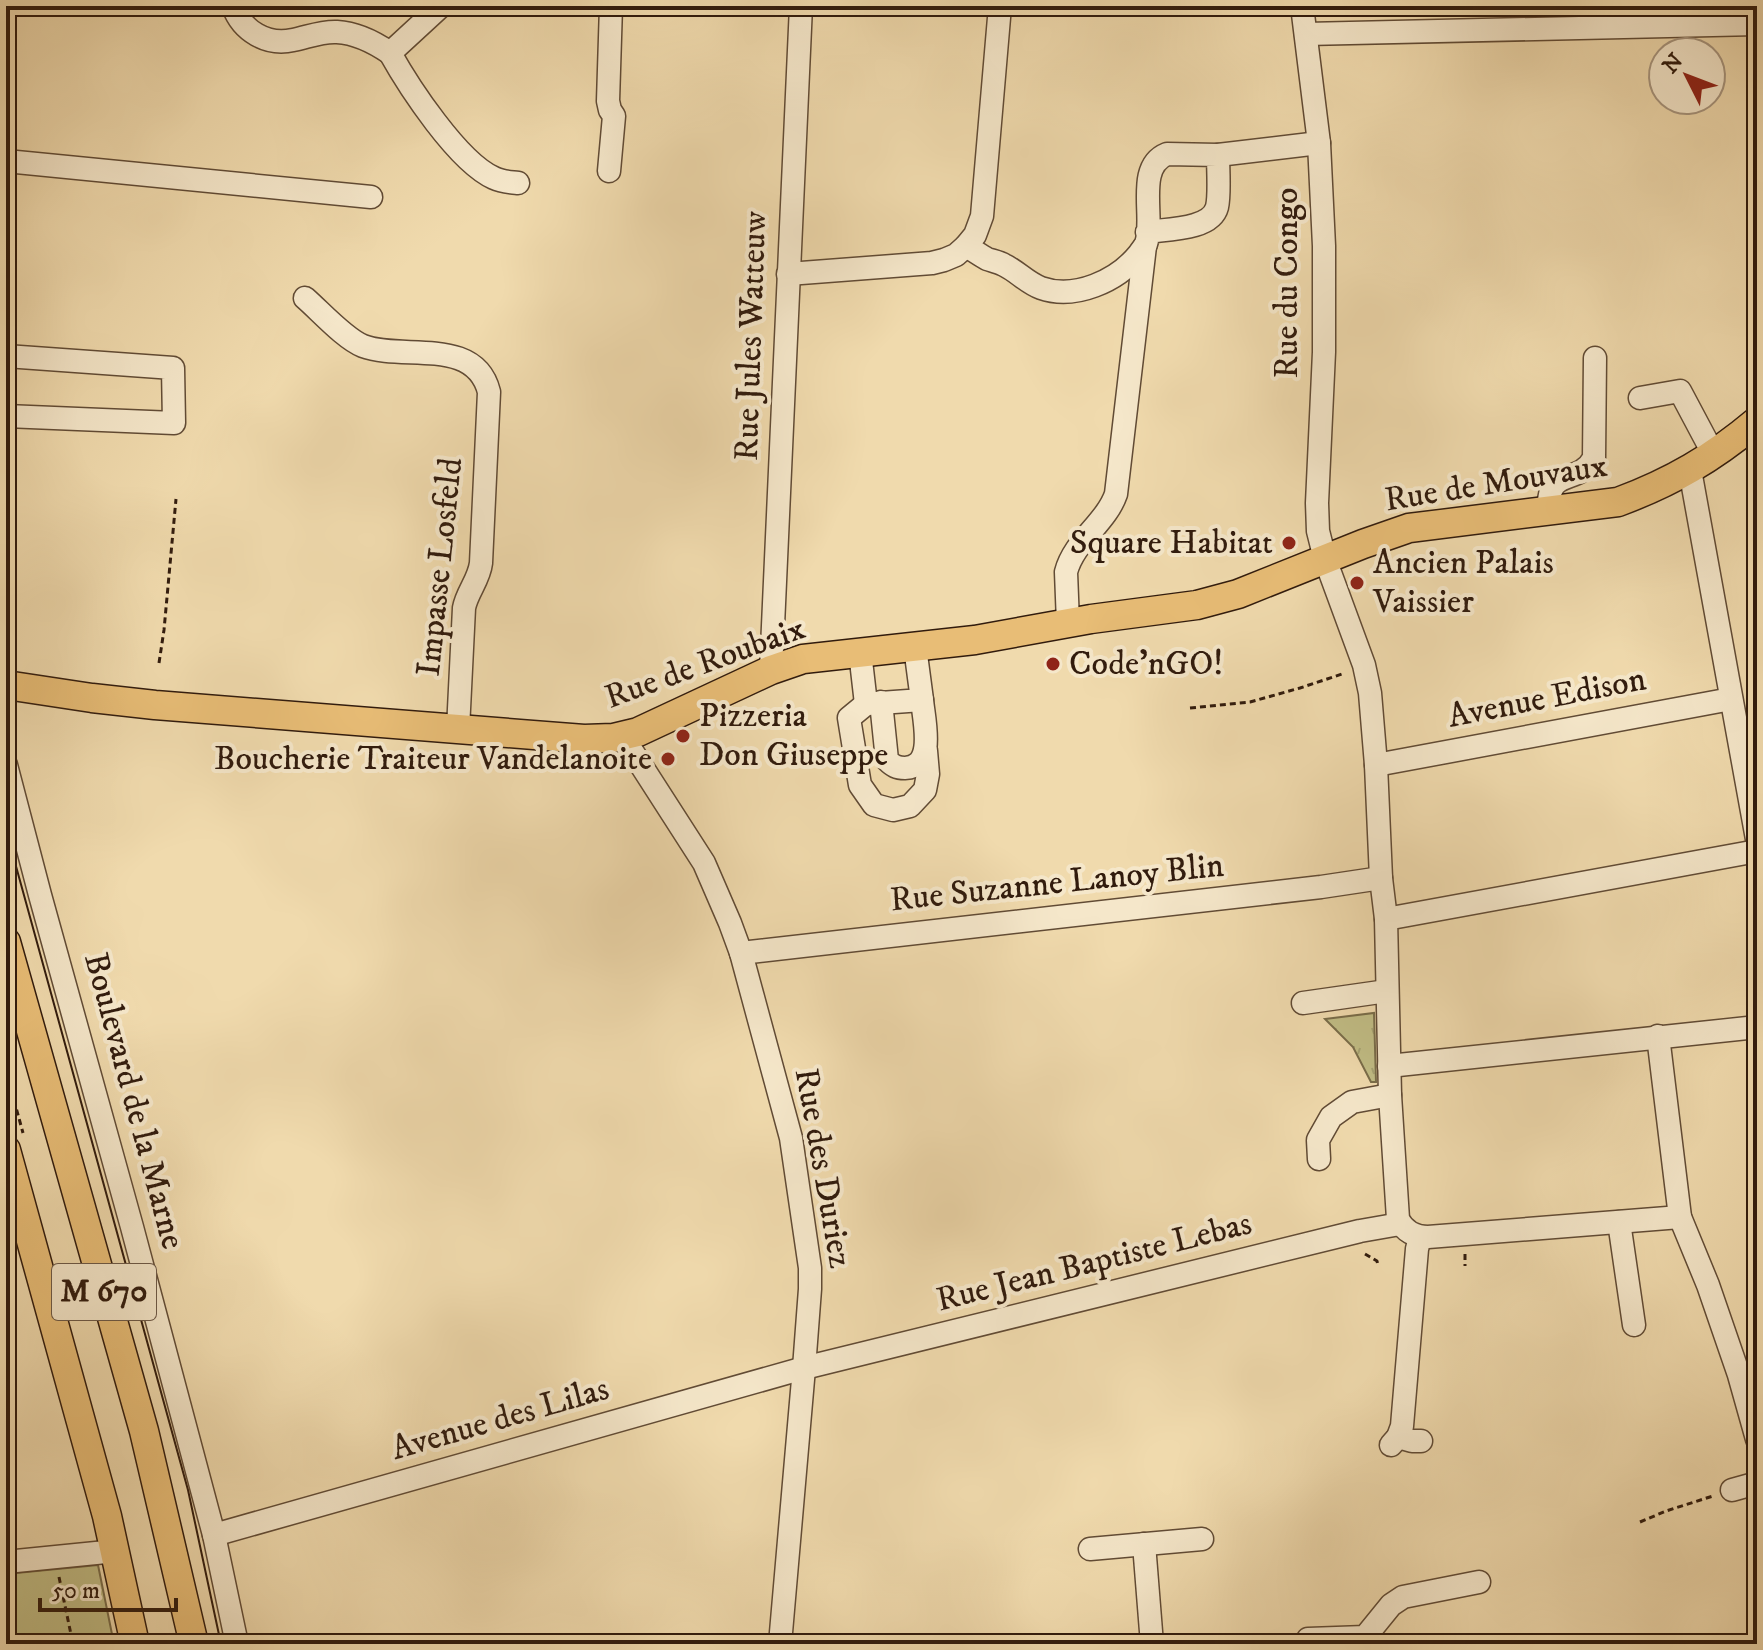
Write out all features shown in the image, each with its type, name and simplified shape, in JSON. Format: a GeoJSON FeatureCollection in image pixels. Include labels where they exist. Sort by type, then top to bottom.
{"type":"FeatureCollection","features":[{"type":"Feature","properties":{"kind":"main road","name":"Rue de Mouvaux"},"geometry":{"type":"LineString","coordinates":[[1325,559],[1409,528],[1618,502],[1690,470],[1757,421]]}},
{"type":"Feature","properties":{"kind":"main road","name":"Rue de Roubaix"},"geometry":{"type":"LineString","coordinates":[[6,685],[155,705],[594,740],[638,732],[771,670],[803,659],[1003,636],[1219,600],[1325,559]]}},
{"type":"Feature","properties":{"kind":"main road","name":"M 670"},"geometry":{"type":"LineString","coordinates":[[6,942],[144,1431],[194,1644]]}},
{"type":"Feature","properties":{"kind":"main road","name":"M 670"},"geometry":{"type":"LineString","coordinates":[[6,1002],[132,1452],[177,1644]]}},
{"type":"Feature","properties":{"kind":"main road"},"geometry":{"type":"LineString","coordinates":[[6,1150],[116,1551],[135,1644]]}},
{"type":"Feature","properties":{"kind":"street"},"geometry":{"type":"LineString","coordinates":[[233,6],[243,25],[276,42],[337,32],[361,37],[390,53],[414,93],[464,154],[495,179],[518,183]]}},
{"type":"Feature","properties":{"kind":"street"},"geometry":{"type":"LineString","coordinates":[[390,53],[441,6]]}},
{"type":"Feature","properties":{"kind":"street"},"geometry":{"type":"LineString","coordinates":[[609,171],[614,116],[608,101],[611,6]]}},
{"type":"Feature","properties":{"kind":"street","name":"Rue Jules Watteuw"},"geometry":{"type":"LineString","coordinates":[[771,670],[801,6]]}},
{"type":"Feature","properties":{"kind":"street"},"geometry":{"type":"LineString","coordinates":[[788,274],[932,263],[956,255],[975,235],[982,216],[1000,6]]}},
{"type":"Feature","properties":{"kind":"street","name":"Rue du Congo"},"geometry":{"type":"LineString","coordinates":[[1302,6],[1319,143],[1323,219],[1324,297],[1317,518],[1320,545],[1364,665],[1370,693],[1386,919],[1390,1095],[1400,1224]]}},
{"type":"Feature","properties":{"kind":"street"},"geometry":{"type":"LineString","coordinates":[[1306,34],[1757,24]]}},
{"type":"Feature","properties":{"kind":"street"},"geometry":{"type":"LineString","coordinates":[[1068,623],[1068,565],[1107,513],[1116,494],[1146,238],[1150,171],[1159,157],[1167,154],[1218,155],[1319,143]]}},
{"type":"Feature","properties":{"kind":"street"},"geometry":{"type":"LineString","coordinates":[[966,246],[1043,289],[1056,291],[1092,287],[1106,282],[1129,266],[1146,238],[1208,221],[1217,208],[1218,155]]}},
{"type":"Feature","properties":{"kind":"street"},"geometry":{"type":"LineString","coordinates":[[6,161],[371,197]]}},
{"type":"Feature","properties":{"kind":"street","name":"Impasse Losfeld"},"geometry":{"type":"LineString","coordinates":[[305,298],[356,343],[374,349],[454,356],[472,365],[488,386],[481,563],[464,608],[458,729]]}},
{"type":"Feature","properties":{"kind":"street"},"geometry":{"type":"LineString","coordinates":[[6,356],[173,368],[174,423],[6,416]]}},
{"type":"Feature","properties":{"kind":"street"},"geometry":{"type":"LineString","coordinates":[[1549,511],[1549,493],[1553,485],[1584,470],[1594,458],[1595,358]]}},
{"type":"Feature","properties":{"kind":"street"},"geometry":{"type":"LineString","coordinates":[[1640,398],[1680,391],[1714,455]]}},
{"type":"Feature","properties":{"kind":"street"},"geometry":{"type":"LineString","coordinates":[[1690,470],[1757,839]]}},
{"type":"Feature","properties":{"kind":"street"},"geometry":{"type":"LineString","coordinates":[[915,647],[922,700],[928,774],[925,790],[910,806],[893,810],[874,805],[860,785],[849,718],[874,703],[922,700]]}},
{"type":"Feature","properties":{"kind":"street"},"geometry":{"type":"LineString","coordinates":[[860,652],[887,760],[900,768],[913,767],[922,761],[926,751]]}},
{"type":"Feature","properties":{"kind":"street","name":"Avenue Edison"},"geometry":{"type":"LineString","coordinates":[[1376,765],[1731,699]]}},
{"type":"Feature","properties":{"kind":"street","name":"Rue des Duriez"},"geometry":{"type":"LineString","coordinates":[[623,737],[704,863],[730,923],[784,1111],[797,1175],[810,1278],[780,1644]]}},
{"type":"Feature","properties":{"kind":"street","name":"Boulevard de la Marne"},"geometry":{"type":"LineString","coordinates":[[6,765],[214,1535],[237,1644]]}},
{"type":"Feature","properties":{"kind":"street"},"geometry":{"type":"LineString","coordinates":[[1386,919],[1757,851]]}},
{"type":"Feature","properties":{"kind":"street","name":"Rue Suzanne Lanoy Blin"},"geometry":{"type":"LineString","coordinates":[[741,953],[1381,878]]}},
{"type":"Feature","properties":{"kind":"street"},"geometry":{"type":"LineString","coordinates":[[1303,1003],[1387,991]]}},
{"type":"Feature","properties":{"kind":"street"},"geometry":{"type":"LineString","coordinates":[[1389,1066],[1757,1027]]}},
{"type":"Feature","properties":{"kind":"street"},"geometry":{"type":"LineString","coordinates":[[1658,1036],[1680,1217],[1708,1285],[1757,1439]]}},
{"type":"Feature","properties":{"kind":"street"},"geometry":{"type":"LineString","coordinates":[[1319,1159],[1318,1140],[1331,1117],[1352,1102],[1390,1095]]}},
{"type":"Feature","properties":{"kind":"street"},"geometry":{"type":"LineString","coordinates":[[1400,1224],[1420,1237],[1680,1217]]}},
{"type":"Feature","properties":{"kind":"street"},"geometry":{"type":"LineString","coordinates":[[1619,1222],[1634,1325]]}},
{"type":"Feature","properties":{"kind":"street","name":"Rue Jean Baptiste Lebas"},"geometry":{"type":"LineString","coordinates":[[804,1368],[1360,1231],[1400,1224]]}},
{"type":"Feature","properties":{"kind":"street"},"geometry":{"type":"LineString","coordinates":[[1420,1237],[1402,1426],[1394,1441],[1421,1441]]}},
{"type":"Feature","properties":{"kind":"street","name":"Avenue des Lilas"},"geometry":{"type":"LineString","coordinates":[[214,1535],[804,1368]]}},
{"type":"Feature","properties":{"kind":"street"},"geometry":{"type":"LineString","coordinates":[[1732,1490],[1757,1483]]}},
{"type":"Feature","properties":{"kind":"street"},"geometry":{"type":"LineString","coordinates":[[1090,1549],[1202,1539]]}},
{"type":"Feature","properties":{"kind":"street"},"geometry":{"type":"LineString","coordinates":[[1144,1544],[1152,1644]]}},
{"type":"Feature","properties":{"kind":"street"},"geometry":{"type":"LineString","coordinates":[[6,1562],[116,1551]]}},
{"type":"Feature","properties":{"kind":"street"},"geometry":{"type":"LineString","coordinates":[[1308,1639],[1369,1640],[1391,1605],[1403,1597],[1479,1582]]}},
{"type":"Feature","properties":{"kind":"path"},"geometry":{"type":"LineString","coordinates":[[159,663],[176,499]]}},
{"type":"Feature","properties":{"kind":"path"},"geometry":{"type":"LineString","coordinates":[[1190,708],[1250,702],[1311,685],[1364,665]]}},
{"type":"Feature","properties":{"kind":"path"},"geometry":{"type":"LineString","coordinates":[[1465,1249],[1465,1266]]}},
{"type":"Feature","properties":{"kind":"path"},"geometry":{"type":"LineString","coordinates":[[1365,1254],[1377,1261],[1378,1266]]}},
{"type":"Feature","properties":{"kind":"path"},"geometry":{"type":"LineString","coordinates":[[1640,1522],[1732,1490]]}},
{"type":"Feature","properties":{"kind":"path"},"geometry":{"type":"LineString","coordinates":[[56,1557],[73,1644]]}},
{"type":"Feature","properties":{"kind":"green space"},"geometry":{"type":"Polygon","coordinates":[[[1374,1013],[1376,1082],[1371,1082],[1353,1047],[1325,1019],[1374,1013]]]}},
{"type":"Feature","properties":{"kind":"green space"},"geometry":{"type":"Polygon","coordinates":[[[98,1565],[114,1644],[6,1644],[6,1574],[98,1565]]]}},
{"type":"Feature","properties":{"kind":"tram line"},"geometry":{"type":"LineString","coordinates":[[6,830],[188,1490],[221,1644]]}},
{"type":"Feature","properties":{"kind":"place","name":"Square Habitat"},"geometry":{"type":"Point","coordinates":[1289,543]}},
{"type":"Feature","properties":{"kind":"place","name":"Ancien Palais Vaissier"},"geometry":{"type":"Point","coordinates":[1357,583]}},
{"type":"Feature","properties":{"kind":"place","name":"Code'nGO!"},"geometry":{"type":"Point","coordinates":[1053,664]}},
{"type":"Feature","properties":{"kind":"place","name":"Pizzeria Don Giuseppe"},"geometry":{"type":"Point","coordinates":[683,736]}},
{"type":"Feature","properties":{"kind":"place","name":"Boucherie Traiteur Vandelanoite"},"geometry":{"type":"Point","coordinates":[668,759]}}]}
